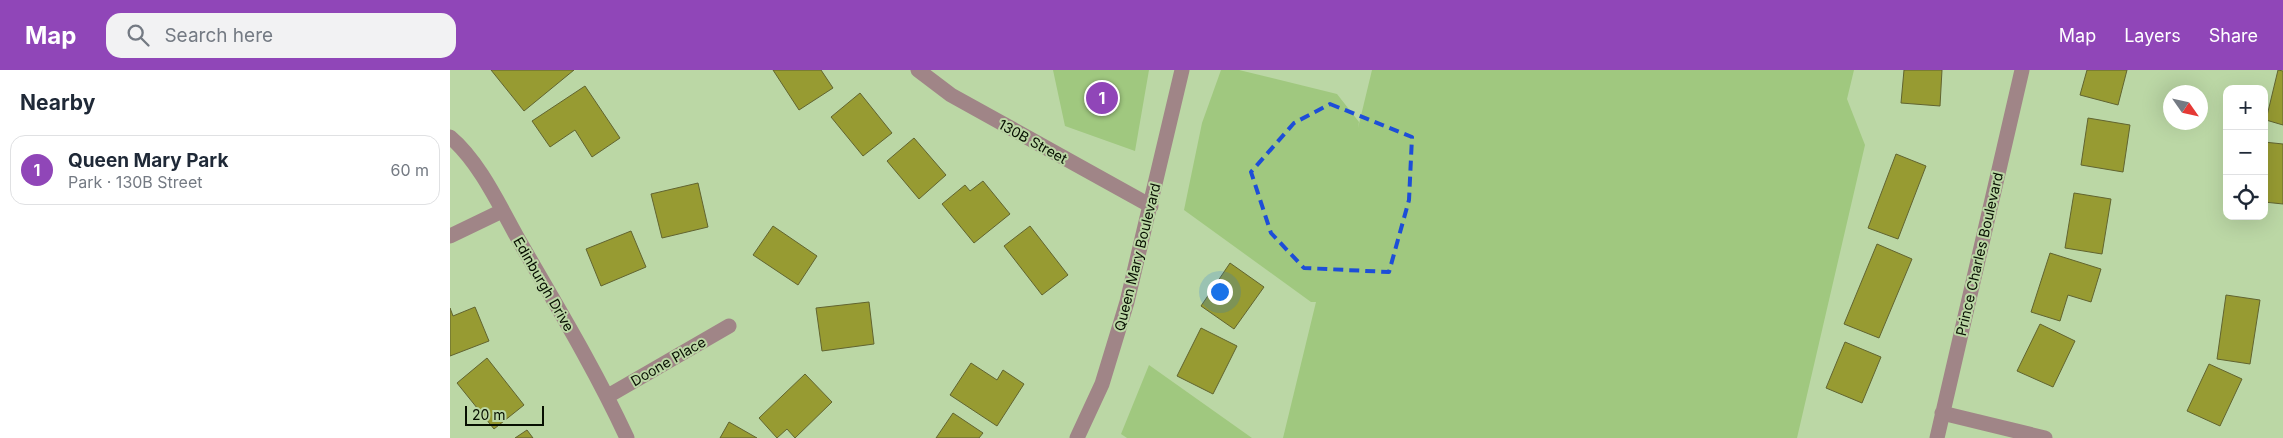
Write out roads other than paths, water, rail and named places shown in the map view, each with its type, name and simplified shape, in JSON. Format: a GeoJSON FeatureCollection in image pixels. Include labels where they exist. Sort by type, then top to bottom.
{"type":"FeatureCollection","features":[{"type":"Feature","properties":{"kind":"street","name":"130B Street"},"geometry":{"type":"LineString","coordinates":[[918,70],[951,95],[1151,206]]}},
{"type":"Feature","properties":{"kind":"street","name":"Queen Mary Boulevard"},"geometry":{"type":"LineString","coordinates":[[1077,438],[1102,384],[1127,302],[1182,70]]}},
{"type":"Feature","properties":{"kind":"street","name":"Prince Charles Boulevard"},"geometry":{"type":"LineString","coordinates":[[1937,438],[2022,70]]}},
{"type":"Feature","properties":{"kind":"street","name":"Edinburgh Drive"},"geometry":{"type":"LineString","coordinates":[[450,136],[465,149],[502,211],[608,396],[627,438]]}},
{"type":"Feature","properties":{"kind":"street"},"geometry":{"type":"LineString","coordinates":[[450,236],[502,211]]}},
{"type":"Feature","properties":{"kind":"street","name":"Doone Place"},"geometry":{"type":"LineString","coordinates":[[608,396],[729,326]]}},
{"type":"Feature","properties":{"kind":"street"},"geometry":{"type":"LineString","coordinates":[[1942,413],[2045,438]]}},
{"type":"Feature","properties":{"kind":"place","name":"Queen Mary Park"},"geometry":{"type":"Point","coordinates":[1102,98]}}]}
